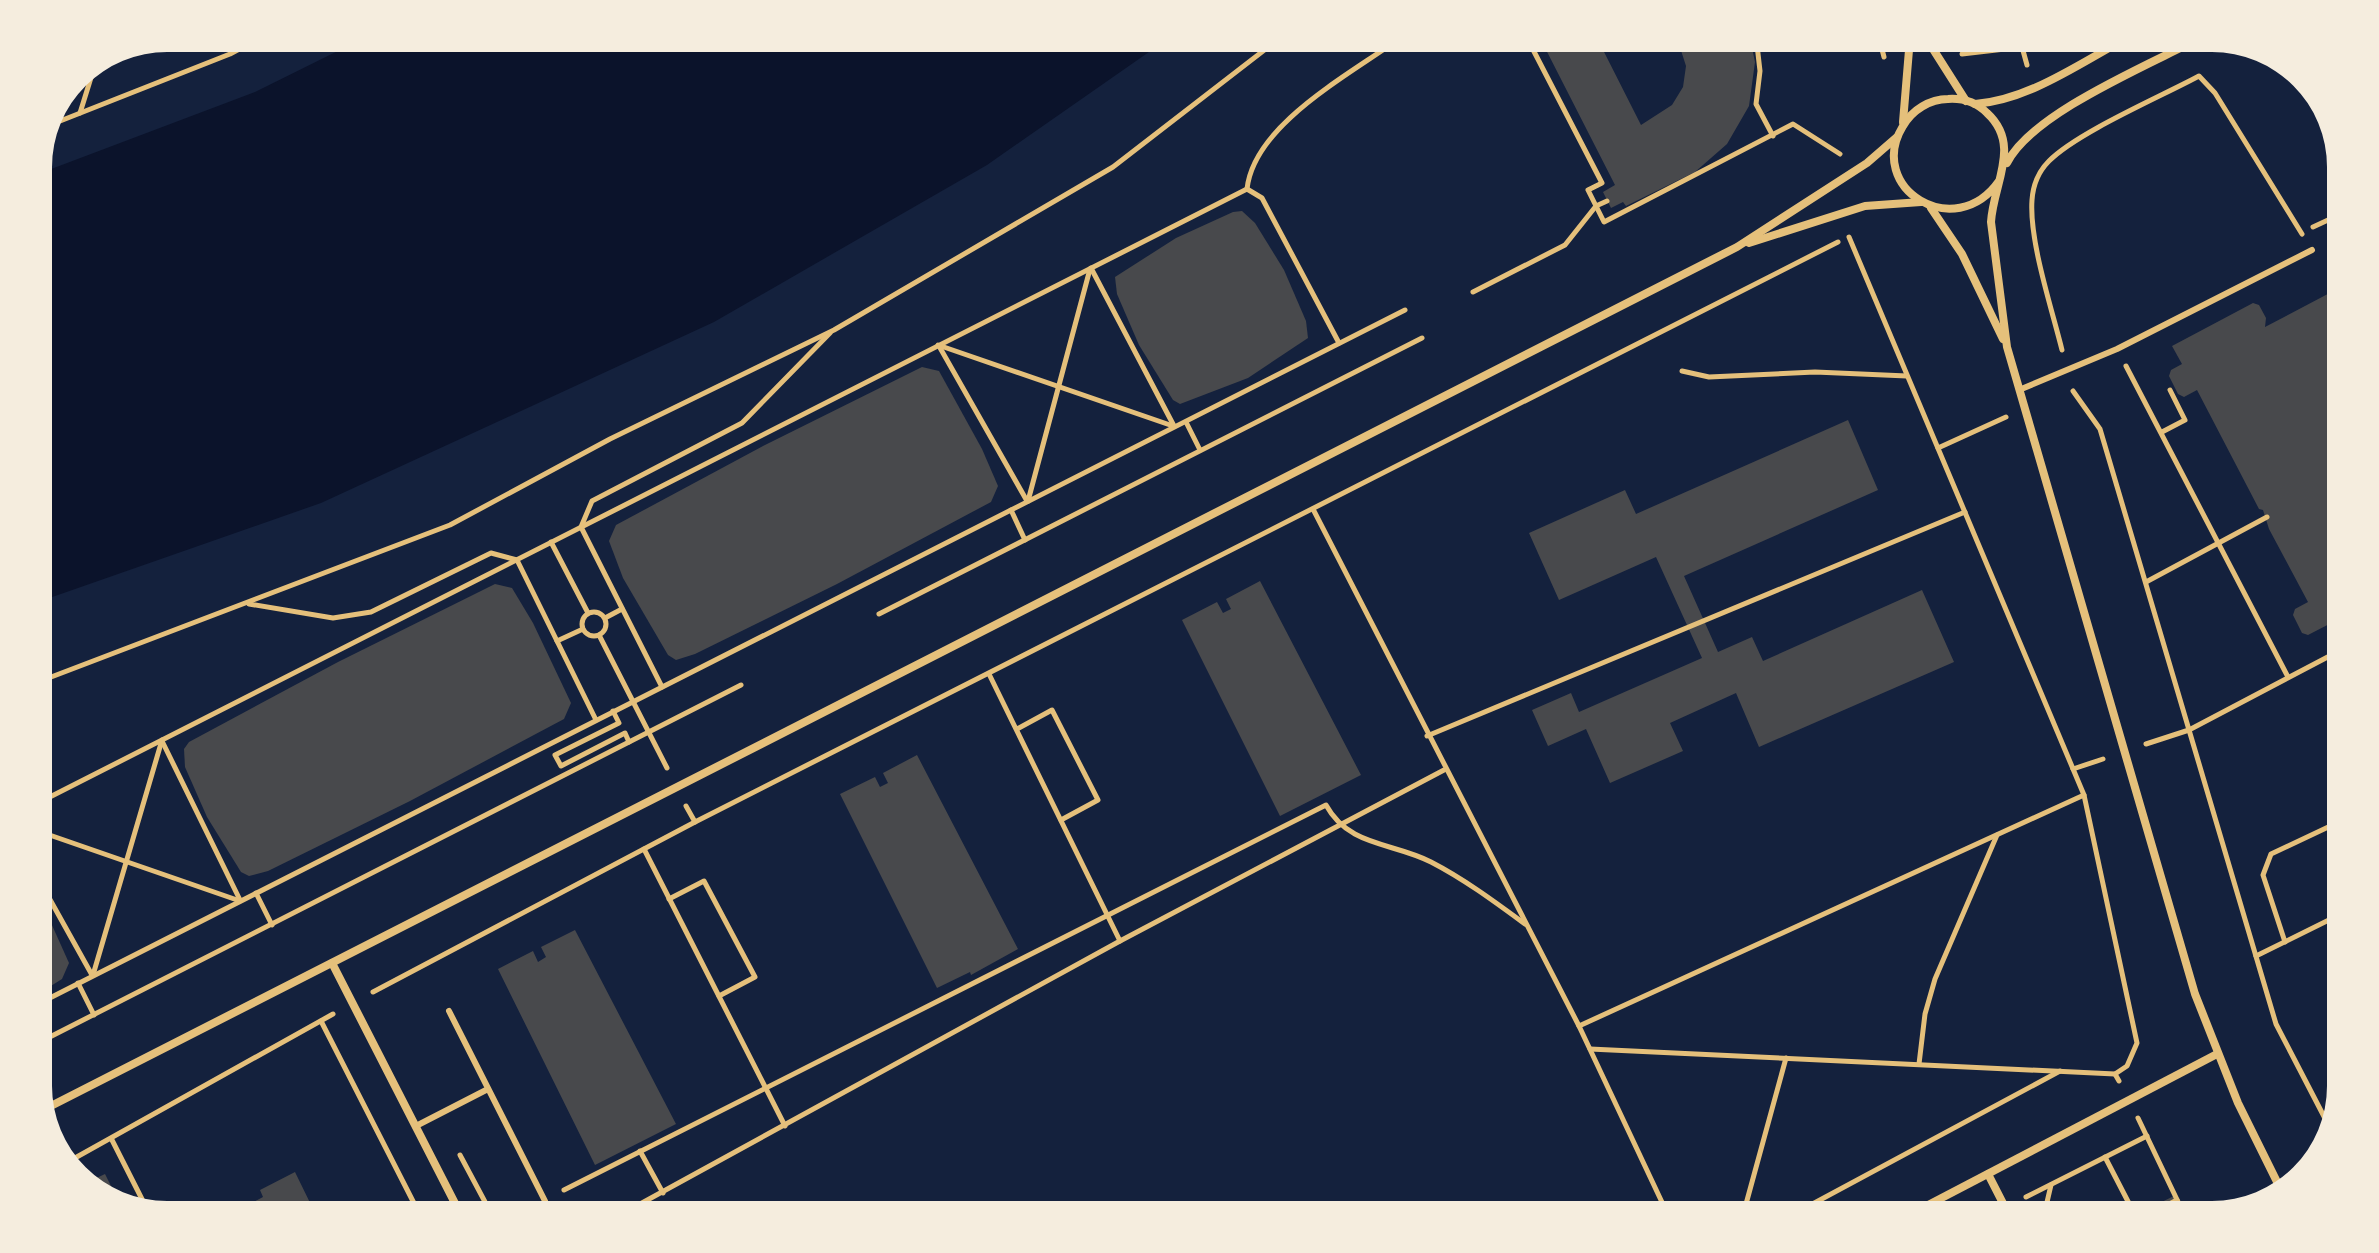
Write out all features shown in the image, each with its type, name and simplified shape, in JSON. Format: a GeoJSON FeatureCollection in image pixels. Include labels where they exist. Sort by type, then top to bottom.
{"type":"FeatureCollection","features":[{"type":"Feature","properties":{"kind":"street"},"geometry":{"type":"LineString","coordinates":[[1902,127],[1909,52]]}},
{"type":"Feature","properties":{"kind":"street"},"geometry":{"type":"LineString","coordinates":[[1936,52],[1953,85],[1987,113],[1999,129],[2005,145],[2004,167]]}},
{"type":"Feature","properties":{"kind":"street"},"geometry":{"type":"LineString","coordinates":[[53,1105],[1737,247],[1867,163],[1897,137],[1914,112],[1929,103],[1949,99],[1970,102],[2001,100],[2038,86],[2101,52]]}},
{"type":"Feature","properties":{"kind":"street"},"geometry":{"type":"LineString","coordinates":[[2174,52],[2054,116],[2018,144],[2004,167],[1992,204],[1992,241],[2007,347],[2195,994],[2217,1054],[2277,1181]]}},
{"type":"Feature","properties":{"kind":"street"},"geometry":{"type":"LineString","coordinates":[[1897,137],[1897,171],[1904,186],[1942,220],[2007,347]]}},
{"type":"Feature","properties":{"kind":"street"},"geometry":{"type":"LineString","coordinates":[[1737,247],[1865,206],[1924,204],[1949,210],[1968,207],[1987,196],[1999,181]]}},
{"type":"Feature","properties":{"kind":"street"},"geometry":{"type":"LineString","coordinates":[[332,963],[454,1201]]}},
{"type":"Feature","properties":{"kind":"street"},"geometry":{"type":"LineString","coordinates":[[1936,1201],[2217,1054]]}},
{"type":"Feature","properties":{"kind":"street"},"geometry":{"type":"LineString","coordinates":[[1988,1174],[2002,1201]]}},
{"type":"Feature","properties":{"kind":"lane"},"geometry":{"type":"LineString","coordinates":[[2019,390],[2117,349],[2312,250]]}},
{"type":"Feature","properties":{"kind":"lane"},"geometry":{"type":"LineString","coordinates":[[449,1011],[545,1201]]}},
{"type":"Feature","properties":{"kind":"lane"},"geometry":{"type":"LineString","coordinates":[[416,1126],[488,1089]]}},
{"type":"Feature","properties":{"kind":"path"},"geometry":{"type":"LineString","coordinates":[[62,120],[227,52]]}},
{"type":"Feature","properties":{"kind":"path"},"geometry":{"type":"LineString","coordinates":[[52,677],[450,525],[610,439],[834,330],[1113,167],[1262,52]]}},
{"type":"Feature","properties":{"kind":"path"},"geometry":{"type":"LineString","coordinates":[[1247,189],[1249,169],[1270,137],[1287,120],[1381,52]]}},
{"type":"Feature","properties":{"kind":"path"},"geometry":{"type":"LineString","coordinates":[[1534,52],[1602,183],[1588,190],[1604,222],[1793,124],[1843,156]]}},
{"type":"Feature","properties":{"kind":"path"},"geometry":{"type":"LineString","coordinates":[[1758,52],[1760,71],[1756,104],[1773,136]]}},
{"type":"Feature","properties":{"kind":"path"},"geometry":{"type":"LineString","coordinates":[[1941,59],[1988,52]]}},
{"type":"Feature","properties":{"kind":"path"},"geometry":{"type":"LineString","coordinates":[[2023,52],[2025,62]]}},
{"type":"Feature","properties":{"kind":"path"},"geometry":{"type":"LineString","coordinates":[[2312,250],[2215,93],[2199,76],[2069,146],[2049,161],[2037,178],[2032,199],[2033,225],[2074,395],[2100,429],[2276,1024],[2323,1115]]}},
{"type":"Feature","properties":{"kind":"path"},"geometry":{"type":"LineString","coordinates":[[80,114],[89,83]]}},
{"type":"Feature","properties":{"kind":"path"},"geometry":{"type":"LineString","coordinates":[[52,796],[1247,189]]}},
{"type":"Feature","properties":{"kind":"path"},"geometry":{"type":"LineString","coordinates":[[1247,189],[1262,198],[1339,343]]}},
{"type":"Feature","properties":{"kind":"path"},"geometry":{"type":"LineString","coordinates":[[1473,292],[1565,245],[1596,206],[1607,201]]}},
{"type":"Feature","properties":{"kind":"path"},"geometry":{"type":"LineString","coordinates":[[2301,233],[2327,221]]}},
{"type":"Feature","properties":{"kind":"path"},"geometry":{"type":"LineString","coordinates":[[77,1157],[443,952],[1861,230]]}},
{"type":"Feature","properties":{"kind":"path"},"geometry":{"type":"LineString","coordinates":[[1590,1049],[2115,1074],[2127,1066],[2137,1043],[2084,795],[1849,237]]}},
{"type":"Feature","properties":{"kind":"path"},"geometry":{"type":"LineString","coordinates":[[1028,501],[1091,268]]}},
{"type":"Feature","properties":{"kind":"path"},"geometry":{"type":"LineString","coordinates":[[1091,268],[1174,427]]}},
{"type":"Feature","properties":{"kind":"path"},"geometry":{"type":"LineString","coordinates":[[52,997],[1405,310]]}},
{"type":"Feature","properties":{"kind":"path"},"geometry":{"type":"LineString","coordinates":[[662,687],[581,527],[592,501],[742,423],[834,330]]}},
{"type":"Feature","properties":{"kind":"path"},"geometry":{"type":"LineString","coordinates":[[879,614],[1422,338]]}},
{"type":"Feature","properties":{"kind":"path"},"geometry":{"type":"LineString","coordinates":[[938,345],[1174,427]]}},
{"type":"Feature","properties":{"kind":"path"},"geometry":{"type":"LineString","coordinates":[[938,345],[1028,501]]}},
{"type":"Feature","properties":{"kind":"path"},"geometry":{"type":"LineString","coordinates":[[2117,349],[2288,677]]}},
{"type":"Feature","properties":{"kind":"path"},"geometry":{"type":"LineString","coordinates":[[1682,371],[1709,377],[1815,372],[1907,376]]}},
{"type":"Feature","properties":{"kind":"path"},"geometry":{"type":"LineString","coordinates":[[2162,432],[2185,420],[2170,390]]}},
{"type":"Feature","properties":{"kind":"path"},"geometry":{"type":"LineString","coordinates":[[1186,422],[1200,450]]}},
{"type":"Feature","properties":{"kind":"path"},"geometry":{"type":"LineString","coordinates":[[1313,509],[1444,770],[1579,1026],[1661,1201]]}},
{"type":"Feature","properties":{"kind":"path"},"geometry":{"type":"LineString","coordinates":[[1011,510],[1025,540]]}},
{"type":"Feature","properties":{"kind":"path"},"geometry":{"type":"LineString","coordinates":[[1427,736],[1965,512]]}},
{"type":"Feature","properties":{"kind":"path"},"geometry":{"type":"LineString","coordinates":[[2146,582],[2267,517]]}},
{"type":"Feature","properties":{"kind":"path"},"geometry":{"type":"LineString","coordinates":[[551,542],[588,613]]}},
{"type":"Feature","properties":{"kind":"path"},"geometry":{"type":"LineString","coordinates":[[247,603],[333,618],[371,612],[491,553],[517,560],[596,720]]}},
{"type":"Feature","properties":{"kind":"path"},"geometry":{"type":"LineString","coordinates":[[605,618],[622,609]]}},
{"type":"Feature","properties":{"kind":"path"},"geometry":{"type":"LineString","coordinates":[[599,612],[605,618],[605,630],[599,635],[591,636],[583,629],[581,622],[588,613],[599,612]]}},
{"type":"Feature","properties":{"kind":"path"},"geometry":{"type":"LineString","coordinates":[[557,641],[583,629]]}},
{"type":"Feature","properties":{"kind":"path"},"geometry":{"type":"LineString","coordinates":[[599,635],[649,732]]}},
{"type":"Feature","properties":{"kind":"path"},"geometry":{"type":"LineString","coordinates":[[2073,769],[2189,730],[2327,657]]}},
{"type":"Feature","properties":{"kind":"path"},"geometry":{"type":"LineString","coordinates":[[989,674],[1120,941]]}},
{"type":"Feature","properties":{"kind":"path"},"geometry":{"type":"LineString","coordinates":[[52,1036],[741,685]]}},
{"type":"Feature","properties":{"kind":"path"},"geometry":{"type":"LineString","coordinates":[[1016,730],[1052,710],[1098,800],[1061,820]]}},
{"type":"Feature","properties":{"kind":"path"},"geometry":{"type":"LineString","coordinates":[[613,711],[619,723],[555,755],[561,766],[625,733],[629,742]]}},
{"type":"Feature","properties":{"kind":"path"},"geometry":{"type":"LineString","coordinates":[[93,976],[162,740]]}},
{"type":"Feature","properties":{"kind":"path"},"geometry":{"type":"LineString","coordinates":[[162,740],[241,901]]}},
{"type":"Feature","properties":{"kind":"path"},"geometry":{"type":"LineString","coordinates":[[647,1201],[1120,941],[1444,770]]}},
{"type":"Feature","properties":{"kind":"path"},"geometry":{"type":"LineString","coordinates":[[1579,1026],[2084,795]]}},
{"type":"Feature","properties":{"kind":"path"},"geometry":{"type":"LineString","coordinates":[[545,1201],[1326,805],[1337,824],[1364,839],[1431,862],[1525,924]]}},
{"type":"Feature","properties":{"kind":"path"},"geometry":{"type":"LineString","coordinates":[[2285,942],[2263,875],[2271,854],[2327,828]]}},
{"type":"Feature","properties":{"kind":"path"},"geometry":{"type":"LineString","coordinates":[[1919,1064],[1925,1014],[1935,979],[1997,835]]}},
{"type":"Feature","properties":{"kind":"path"},"geometry":{"type":"LineString","coordinates":[[52,836],[241,901]]}},
{"type":"Feature","properties":{"kind":"path"},"geometry":{"type":"LineString","coordinates":[[644,849],[785,1126]]}},
{"type":"Feature","properties":{"kind":"path"},"geometry":{"type":"LineString","coordinates":[[669,899],[704,881],[755,977],[719,996]]}},
{"type":"Feature","properties":{"kind":"path"},"geometry":{"type":"LineString","coordinates":[[256,893],[272,925]]}},
{"type":"Feature","properties":{"kind":"path"},"geometry":{"type":"LineString","coordinates":[[52,903],[93,976]]}},
{"type":"Feature","properties":{"kind":"path"},"geometry":{"type":"LineString","coordinates":[[2256,956],[2327,921]]}},
{"type":"Feature","properties":{"kind":"path"},"geometry":{"type":"LineString","coordinates":[[78,983],[94,1015]]}},
{"type":"Feature","properties":{"kind":"path"},"geometry":{"type":"LineString","coordinates":[[321,1021],[413,1201]]}},
{"type":"Feature","properties":{"kind":"path"},"geometry":{"type":"LineString","coordinates":[[1747,1201],[1786,1058]]}},
{"type":"Feature","properties":{"kind":"path"},"geometry":{"type":"LineString","coordinates":[[1818,1201],[2060,1070]]}},
{"type":"Feature","properties":{"kind":"path"},"geometry":{"type":"LineString","coordinates":[[2115,1074],[2177,1200]]}},
{"type":"Feature","properties":{"kind":"path"},"geometry":{"type":"LineString","coordinates":[[2024,1201],[2147,1136]]}},
{"type":"Feature","properties":{"kind":"path"},"geometry":{"type":"LineString","coordinates":[[112,1140],[141,1198]]}},
{"type":"Feature","properties":{"kind":"path"},"geometry":{"type":"LineString","coordinates":[[640,1151],[663,1193]]}},
{"type":"Feature","properties":{"kind":"path"},"geometry":{"type":"LineString","coordinates":[[2105,1157],[2128,1201]]}},
{"type":"Feature","properties":{"kind":"path"},"geometry":{"type":"LineString","coordinates":[[2047,1201],[2051,1185]]}},
{"type":"Feature","properties":{"kind":"water"},"geometry":{"type":"Polygon","coordinates":[[[336,52],[1149,52],[987,165],[714,322],[321,503],[52,597],[52,169],[255,92],[336,52]]]}},
{"type":"Feature","properties":{"kind":"building"},"geometry":{"type":"Polygon","coordinates":[[[1547,52],[1604,52],[1641,125],[1672,105],[1683,87],[1686,66],[1682,52],[1753,52],[1755,62],[1749,106],[1727,144],[1695,172],[1626,206],[1623,202],[1611,208],[1603,192],[1615,185],[1547,52]]]}},
{"type":"Feature","properties":{"kind":"building"},"geometry":{"type":"Polygon","coordinates":[[[1242,211],[1255,223],[1284,270],[1306,321],[1308,338],[1248,378],[1180,404],[1173,400],[1139,345],[1117,294],[1115,277],[1176,238],[1233,212],[1242,211]]]}},
{"type":"Feature","properties":{"kind":"building"},"geometry":{"type":"Polygon","coordinates":[[[2327,294],[2327,625],[2308,635],[2302,633],[2293,615],[2295,609],[2308,602],[2269,529],[2263,510],[2259,509],[2197,390],[2184,397],[2178,394],[2169,376],[2171,370],[2182,364],[2172,346],[2253,303],[2259,305],[2266,318],[2265,327],[2327,294]]]}},
{"type":"Feature","properties":{"kind":"building"},"geometry":{"type":"Polygon","coordinates":[[[922,367],[939,371],[982,449],[998,486],[991,502],[837,584],[695,654],[676,660],[668,655],[623,578],[609,541],[616,525],[765,445],[922,367]]]}},
{"type":"Feature","properties":{"kind":"building"},"geometry":{"type":"Polygon","coordinates":[[[1848,420],[1878,490],[1684,576],[1718,652],[1752,637],[1763,661],[1922,590],[1954,662],[1759,747],[1736,693],[1670,723],[1683,751],[1610,783],[1586,729],[1548,746],[1532,710],[1571,693],[1579,712],[1702,658],[1656,557],[1559,600],[1529,533],[1625,490],[1636,514],[1848,420]]]}},
{"type":"Feature","properties":{"kind":"building"},"geometry":{"type":"Polygon","coordinates":[[[1260,581],[1361,775],[1280,816],[1182,620],[1217,602],[1223,613],[1231,609],[1226,599],[1260,581]]]}},
{"type":"Feature","properties":{"kind":"building"},"geometry":{"type":"Polygon","coordinates":[[[495,584],[512,588],[533,623],[571,703],[564,719],[410,801],[268,871],[249,876],[241,872],[207,817],[185,767],[184,749],[189,742],[338,662],[495,584]]]}},
{"type":"Feature","properties":{"kind":"building"},"geometry":{"type":"Polygon","coordinates":[[[917,755],[1018,949],[971,975],[970,972],[937,988],[840,794],[875,777],[880,787],[888,783],[883,773],[917,755]]]}},
{"type":"Feature","properties":{"kind":"building"},"geometry":{"type":"Polygon","coordinates":[[[52,925],[69,963],[62,979],[52,985],[52,925]]]}},
{"type":"Feature","properties":{"kind":"building"},"geometry":{"type":"Polygon","coordinates":[[[575,930],[676,1124],[595,1165],[498,969],[533,951],[538,962],[546,957],[541,947],[575,930]]]}},
{"type":"Feature","properties":{"kind":"building"},"geometry":{"type":"Polygon","coordinates":[[[295,1172],[309,1201],[255,1201],[263,1197],[260,1190],[295,1172]]]}},
{"type":"Feature","properties":{"kind":"building"},"geometry":{"type":"Polygon","coordinates":[[[105,1174],[111,1186],[103,1182],[98,1177],[105,1174]]]}},
{"type":"Feature","properties":{"kind":"building"},"geometry":{"type":"Polygon","coordinates":[[[2176,1195],[2179,1201],[2164,1201],[2176,1195]]]}}]}
